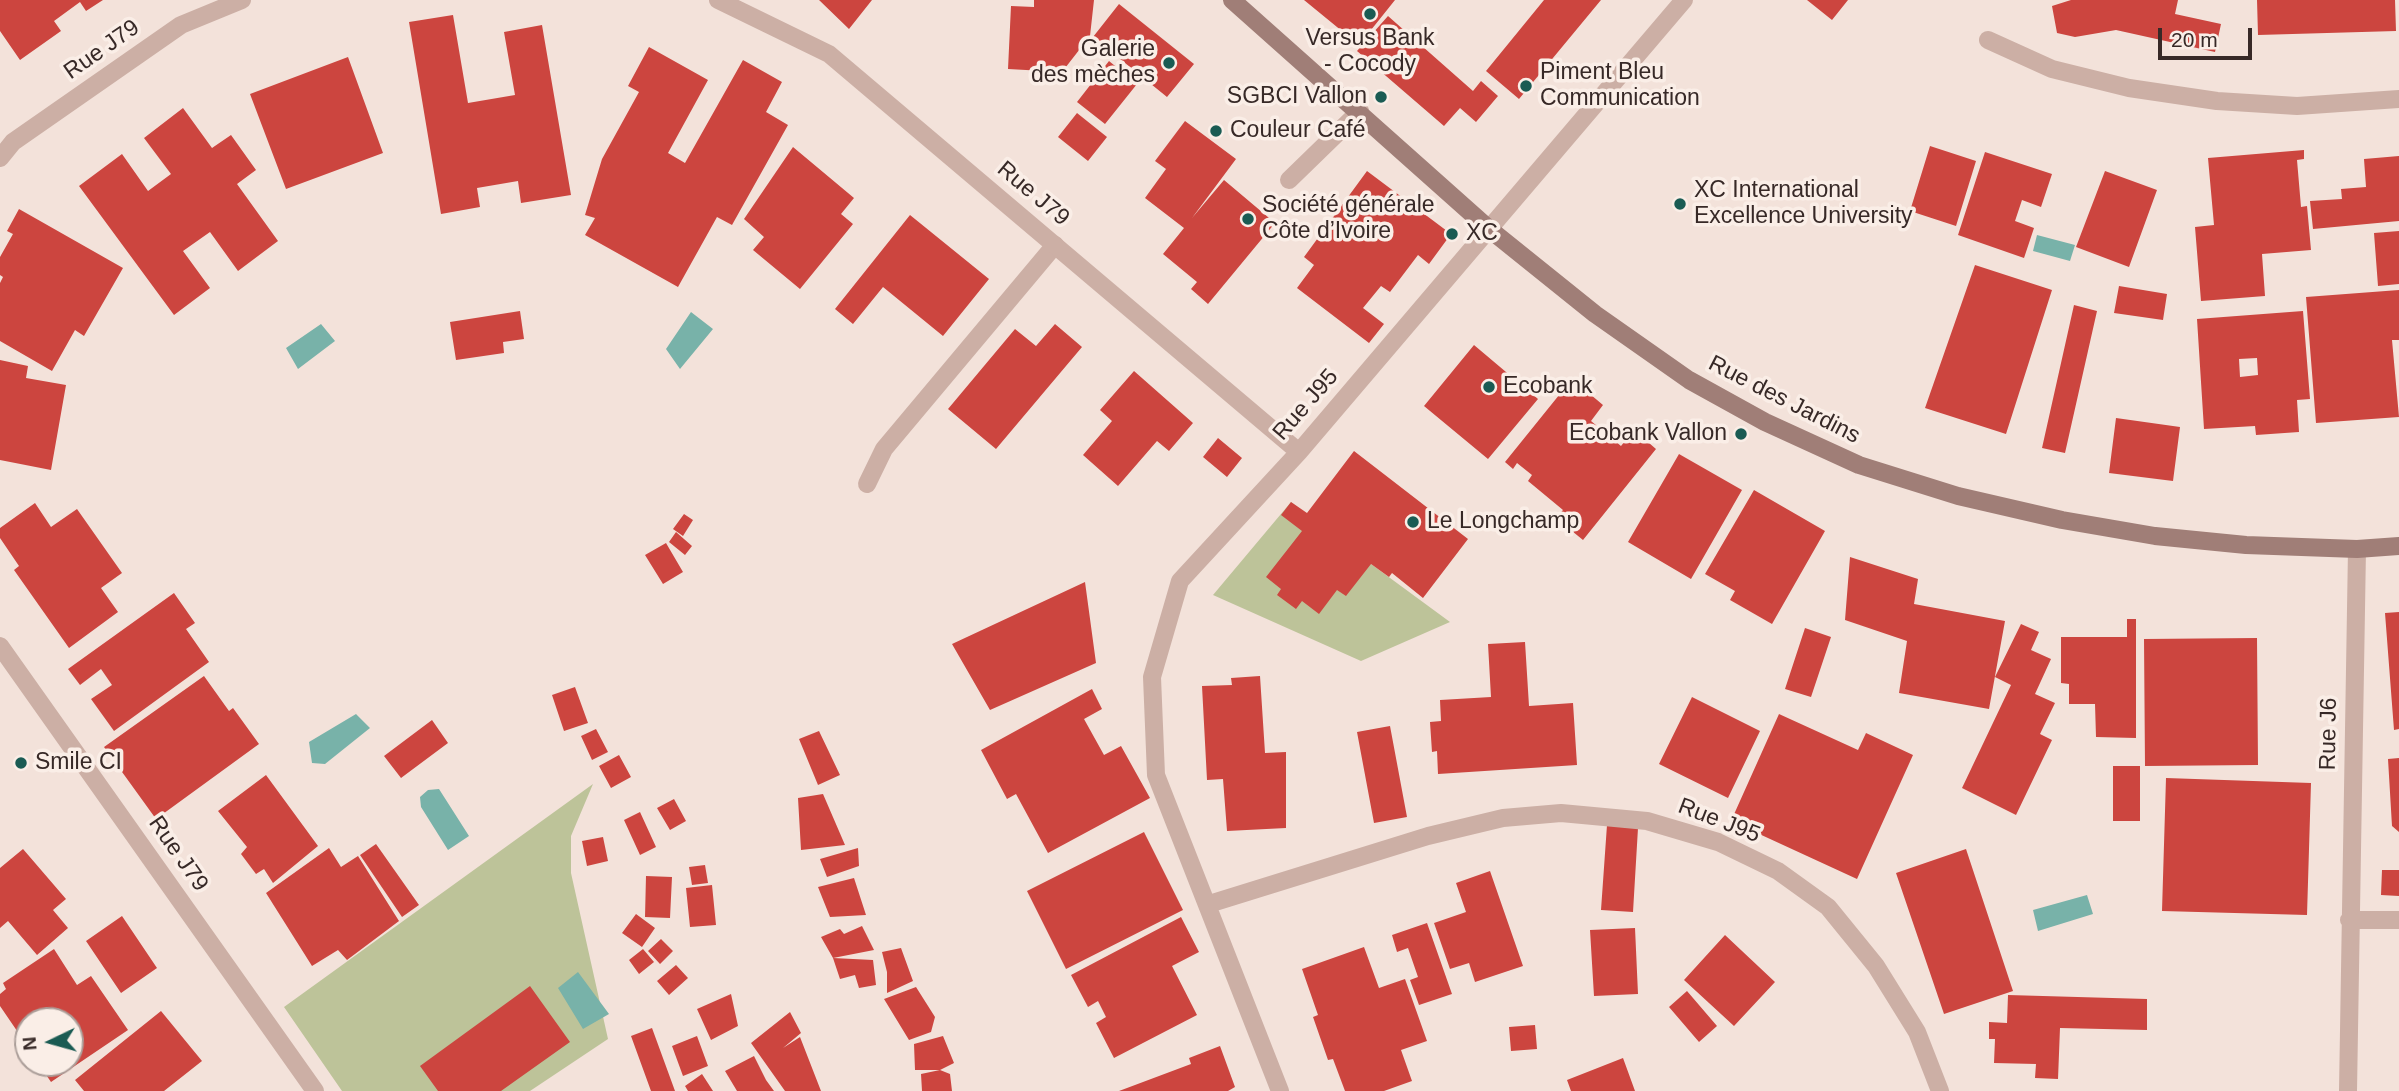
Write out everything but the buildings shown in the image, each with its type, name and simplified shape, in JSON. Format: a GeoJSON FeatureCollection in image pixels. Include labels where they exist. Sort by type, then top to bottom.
{"type":"FeatureCollection","features":[{"type":"Feature","properties":{"kind":"main road","name":"Rue des Jardins"},"geometry":{"type":"LineString","coordinates":[[1232,0],[1360,111],[1488,228],[1595,314],[1689,380],[1765,422],[1859,465],[1958,496],[2062,520],[2155,536],[2246,545],[2357,549],[2399,546]]}},
{"type":"Feature","properties":{"kind":"street","name":"Rue J79"},"geometry":{"type":"LineString","coordinates":[[0,158],[13,142],[181,25],[242,0]]}},
{"type":"Feature","properties":{"kind":"street","name":"Rue J79"},"geometry":{"type":"LineString","coordinates":[[718,0],[829,54],[1299,452]]}},
{"type":"Feature","properties":{"kind":"street","name":"Rue J95"},"geometry":{"type":"LineString","coordinates":[[1280,1091],[1209,904],[1156,775],[1152,677],[1180,581],[1299,452],[1684,0]]}},
{"type":"Feature","properties":{"kind":"street"},"geometry":{"type":"LineString","coordinates":[[1988,40],[2052,69],[2129,88],[2217,101],[2297,106],[2399,99]]}},
{"type":"Feature","properties":{"kind":"street"},"geometry":{"type":"LineString","coordinates":[[1289,180],[1360,111]]}},
{"type":"Feature","properties":{"kind":"street"},"geometry":{"type":"LineString","coordinates":[[867,484],[884,449],[1055,245]]}},
{"type":"Feature","properties":{"kind":"street","name":"Rue J6"},"geometry":{"type":"LineString","coordinates":[[2348,1091],[2357,549]]}},
{"type":"Feature","properties":{"kind":"street","name":"Rue J79"},"geometry":{"type":"LineString","coordinates":[[0,646],[315,1091]]}},
{"type":"Feature","properties":{"kind":"street","name":"Rue J95"},"geometry":{"type":"LineString","coordinates":[[1209,904],[1428,836],[1503,818],[1561,813],[1647,821],[1718,842],[1778,872],[1828,907],[1876,966],[1917,1032],[1940,1091]]}},
{"type":"Feature","properties":{"kind":"street"},"geometry":{"type":"LineString","coordinates":[[2349,920],[2399,920]]}},
{"type":"Feature","properties":{"kind":"green space"},"geometry":{"type":"Polygon","coordinates":[[[1291,502],[1450,622],[1361,661],[1213,595],[1291,502]]]}},
{"type":"Feature","properties":{"kind":"green space"},"geometry":{"type":"Polygon","coordinates":[[[593,784],[571,836],[571,873],[608,1039],[530,1091],[342,1091],[284,1007],[593,784]]]}},
{"type":"Feature","properties":{"kind":"water"},"geometry":{"type":"Polygon","coordinates":[[[2037,235],[2075,245],[2070,261],[2033,251],[2037,235]]]}},
{"type":"Feature","properties":{"kind":"water"},"geometry":{"type":"Polygon","coordinates":[[[691,312],[713,329],[680,369],[666,349],[691,312]]]}},
{"type":"Feature","properties":{"kind":"water"},"geometry":{"type":"Polygon","coordinates":[[[321,324],[335,341],[298,369],[286,348],[321,324]]]}},
{"type":"Feature","properties":{"kind":"water"},"geometry":{"type":"Polygon","coordinates":[[[356,714],[370,728],[325,764],[312,763],[309,742],[356,714]]]}},
{"type":"Feature","properties":{"kind":"water"},"geometry":{"type":"Polygon","coordinates":[[[439,789],[469,836],[448,850],[421,807],[420,797],[428,790],[439,789]]]}},
{"type":"Feature","properties":{"kind":"water"},"geometry":{"type":"Polygon","coordinates":[[[2087,895],[2093,914],[2038,931],[2033,910],[2087,895]]]}},
{"type":"Feature","properties":{"kind":"water"},"geometry":{"type":"Polygon","coordinates":[[[578,972],[609,1014],[583,1029],[558,988],[578,972]]]}},
{"type":"Feature","properties":{"kind":"place","name":"Versus Bank - Cocody"},"geometry":{"type":"Point","coordinates":[1370,14]}},
{"type":"Feature","properties":{"kind":"place","name":"Galerie des mèches"},"geometry":{"type":"Point","coordinates":[1169,63]}},
{"type":"Feature","properties":{"kind":"place","name":"Piment Bleu Communication"},"geometry":{"type":"Point","coordinates":[1526,86]}},
{"type":"Feature","properties":{"kind":"place","name":"SGBCI Vallon"},"geometry":{"type":"Point","coordinates":[1381,97]}},
{"type":"Feature","properties":{"kind":"place","name":"Couleur Café"},"geometry":{"type":"Point","coordinates":[1216,131]}},
{"type":"Feature","properties":{"kind":"place","name":"XC International Excellence University"},"geometry":{"type":"Point","coordinates":[1680,204]}},
{"type":"Feature","properties":{"kind":"place","name":"Société générale Côte d’Ivoire"},"geometry":{"type":"Point","coordinates":[1248,219]}},
{"type":"Feature","properties":{"kind":"place","name":"XC"},"geometry":{"type":"Point","coordinates":[1452,234]}},
{"type":"Feature","properties":{"kind":"place","name":"Ecobank"},"geometry":{"type":"Point","coordinates":[1489,387]}},
{"type":"Feature","properties":{"kind":"place","name":"Ecobank Vallon"},"geometry":{"type":"Point","coordinates":[1741,434]}},
{"type":"Feature","properties":{"kind":"place","name":"Le Longchamp"},"geometry":{"type":"Point","coordinates":[1413,522]}},
{"type":"Feature","properties":{"kind":"place","name":"Smile CI"},"geometry":{"type":"Point","coordinates":[21,763]}}]}
